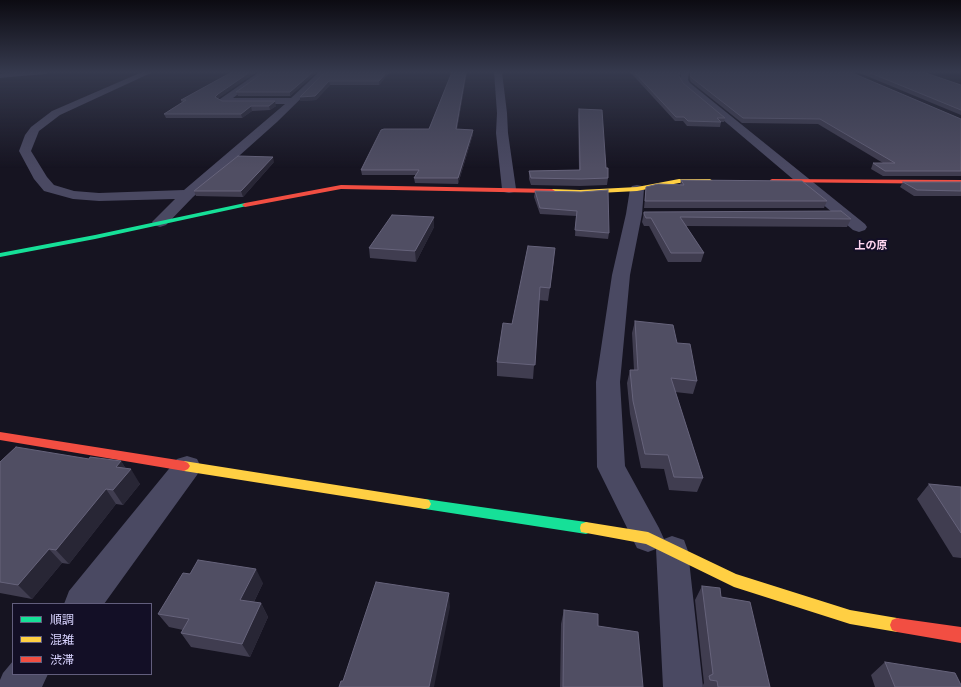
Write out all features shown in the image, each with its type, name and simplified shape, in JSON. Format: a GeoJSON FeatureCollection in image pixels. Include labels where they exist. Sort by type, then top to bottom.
{"type":"FeatureCollection","features":[{"type":"Feature","properties":{"kind":"street"},"geometry":{"type":"LineString","coordinates":[[76,104],[56,113],[35,129],[25,151],[41,179],[49,188],[73,195],[99,197],[188,194]]}},
{"type":"Feature","properties":{"kind":"street"},"geometry":{"type":"LineString","coordinates":[[160,222],[188,194],[290,104]]}},
{"type":"Feature","properties":{"kind":"street"},"geometry":{"type":"LineString","coordinates":[[501,104],[502,133],[509,189]]}},
{"type":"Feature","properties":{"kind":"street"},"geometry":{"type":"LineString","coordinates":[[711,104],[859,227]]}},
{"type":"Feature","properties":{"kind":"street"},"geometry":{"type":"LineString","coordinates":[[0,255],[95,237],[307,192],[341,187],[509,189],[580,192],[636,189],[679,181],[716,181]]}},
{"type":"Feature","properties":{"kind":"street"},"geometry":{"type":"LineString","coordinates":[[761,181],[961,182]]}},
{"type":"Feature","properties":{"kind":"street"},"geometry":{"type":"LineString","coordinates":[[636,189],[642,214],[621,275],[608,382],[611,468],[660,544],[683,687]]}},
{"type":"Feature","properties":{"kind":"street"},"geometry":{"type":"LineString","coordinates":[[820,213],[843,213]]}},
{"type":"Feature","properties":{"kind":"street"},"geometry":{"type":"LineString","coordinates":[[0,436],[660,544],[734,580],[850,617],[961,635]]}},
{"type":"Feature","properties":{"kind":"street"},"geometry":{"type":"LineString","coordinates":[[83,603],[187,467]]}},
{"type":"Feature","properties":{"kind":"street"},"geometry":{"type":"LineString","coordinates":[[18,687],[27,675]]}},
{"type":"Feature","properties":{"kind":"building"},"geometry":{"type":"Polygon","coordinates":[[[180,104],[271,104],[269,106],[251,106],[241,114],[164,114],[180,104]]]}},
{"type":"Feature","properties":{"kind":"building"},"geometry":{"type":"Polygon","coordinates":[[[439,104],[460,104],[456,129],[473,130],[458,178],[414,178],[419,170],[361,170],[381,130],[429,129],[439,104]]]}},
{"type":"Feature","properties":{"kind":"building"},"geometry":{"type":"Polygon","coordinates":[[[664,104],[708,104],[725,118],[717,118],[721,122],[688,121],[684,117],[676,117],[664,104]]]}},
{"type":"Feature","properties":{"kind":"building"},"geometry":{"type":"Polygon","coordinates":[[[725,104],[926,104],[961,119],[961,171],[885,171],[873,163],[895,163],[820,119],[743,118],[725,104]]]}},
{"type":"Feature","properties":{"kind":"building"},"geometry":{"type":"Polygon","coordinates":[[[946,104],[961,104],[961,110],[946,104]]]}},
{"type":"Feature","properties":{"kind":"building"},"geometry":{"type":"Polygon","coordinates":[[[579,109],[602,110],[608,178],[531,178],[529,171],[580,170],[579,109]]]}},
{"type":"Feature","properties":{"kind":"building"},"geometry":{"type":"Polygon","coordinates":[[[238,156],[273,157],[241,191],[194,191],[238,156]]]}},
{"type":"Feature","properties":{"kind":"building"},"geometry":{"type":"Polygon","coordinates":[[[681,180],[802,181],[827,201],[645,201],[646,187],[658,184],[684,185],[681,180]]]}},
{"type":"Feature","properties":{"kind":"building"},"geometry":{"type":"Polygon","coordinates":[[[903,182],[961,182],[961,191],[917,190],[903,182]]]}},
{"type":"Feature","properties":{"kind":"building"},"geometry":{"type":"Polygon","coordinates":[[[608,190],[609,233],[575,230],[577,211],[540,208],[535,191],[581,192],[608,190]]]}},
{"type":"Feature","properties":{"kind":"building"},"geometry":{"type":"Polygon","coordinates":[[[841,211],[851,219],[680,217],[704,253],[671,253],[651,218],[646,218],[644,214],[644,212],[841,211]]]}},
{"type":"Feature","properties":{"kind":"building"},"geometry":{"type":"Polygon","coordinates":[[[392,215],[434,217],[415,251],[369,248],[392,215]]]}},
{"type":"Feature","properties":{"kind":"building"},"geometry":{"type":"Polygon","coordinates":[[[528,246],[555,248],[550,288],[540,287],[535,365],[497,362],[503,323],[512,324],[528,246]]]}},
{"type":"Feature","properties":{"kind":"building"},"geometry":{"type":"Polygon","coordinates":[[[635,321],[673,325],[677,343],[690,344],[697,381],[671,378],[703,478],[674,477],[668,455],[645,454],[633,401],[630,370],[638,370],[635,321]]]}},
{"type":"Feature","properties":{"kind":"building"},"geometry":{"type":"Polygon","coordinates":[[[16,447],[89,459],[90,457],[121,461],[116,467],[131,469],[113,490],[106,489],[56,550],[49,549],[18,585],[0,582],[0,462],[16,447]]]}},
{"type":"Feature","properties":{"kind":"building"},"geometry":{"type":"Polygon","coordinates":[[[929,484],[961,487],[961,533],[929,484]]]}},
{"type":"Feature","properties":{"kind":"building"},"geometry":{"type":"Polygon","coordinates":[[[198,560],[256,569],[240,600],[261,603],[242,644],[181,633],[189,619],[158,614],[183,573],[190,574],[198,560]]]}},
{"type":"Feature","properties":{"kind":"building"},"geometry":{"type":"Polygon","coordinates":[[[376,582],[449,593],[429,687],[339,687],[341,681],[343,681],[376,582]]]}},
{"type":"Feature","properties":{"kind":"building"},"geometry":{"type":"Polygon","coordinates":[[[702,586],[720,588],[721,597],[750,602],[770,687],[718,687],[717,681],[710,680],[709,676],[713,674],[702,586]]]}},
{"type":"Feature","properties":{"kind":"building"},"geometry":{"type":"Polygon","coordinates":[[[564,610],[598,614],[598,626],[638,632],[643,687],[563,687],[564,610]]]}},
{"type":"Feature","properties":{"kind":"building"},"geometry":{"type":"Polygon","coordinates":[[[885,662],[955,673],[961,687],[895,687],[885,662]]]}},
{"type":"Feature","properties":{"kind":"traffic: fast"},"geometry":{"type":"LineString","coordinates":[[0,255],[95,237],[245,205]]}},
{"type":"Feature","properties":{"kind":"traffic: fast"},"geometry":{"type":"LineString","coordinates":[[425,504],[586,528]]}},
{"type":"Feature","properties":{"kind":"traffic: slow"},"geometry":{"type":"LineString","coordinates":[[552,191],[580,192],[637,189],[679,181],[710,181]]}},
{"type":"Feature","properties":{"kind":"traffic: slow"},"geometry":{"type":"LineString","coordinates":[[184,466],[425,504]]}},
{"type":"Feature","properties":{"kind":"traffic: slow"},"geometry":{"type":"LineString","coordinates":[[586,528],[648,538],[734,580],[850,617],[897,625]]}},
{"type":"Feature","properties":{"kind":"traffic: jam"},"geometry":{"type":"LineString","coordinates":[[772,181],[961,182]]}},
{"type":"Feature","properties":{"kind":"traffic: jam"},"geometry":{"type":"LineString","coordinates":[[245,205],[341,187],[552,191]]}},
{"type":"Feature","properties":{"kind":"traffic: jam"},"geometry":{"type":"LineString","coordinates":[[0,436],[184,466]]}},
{"type":"Feature","properties":{"kind":"traffic: jam"},"geometry":{"type":"LineString","coordinates":[[897,625],[961,635]]}},
{"type":"Feature","properties":{"kind":"district","name":"上の原"},"geometry":{"type":"Point","coordinates":[871,246]}}]}
